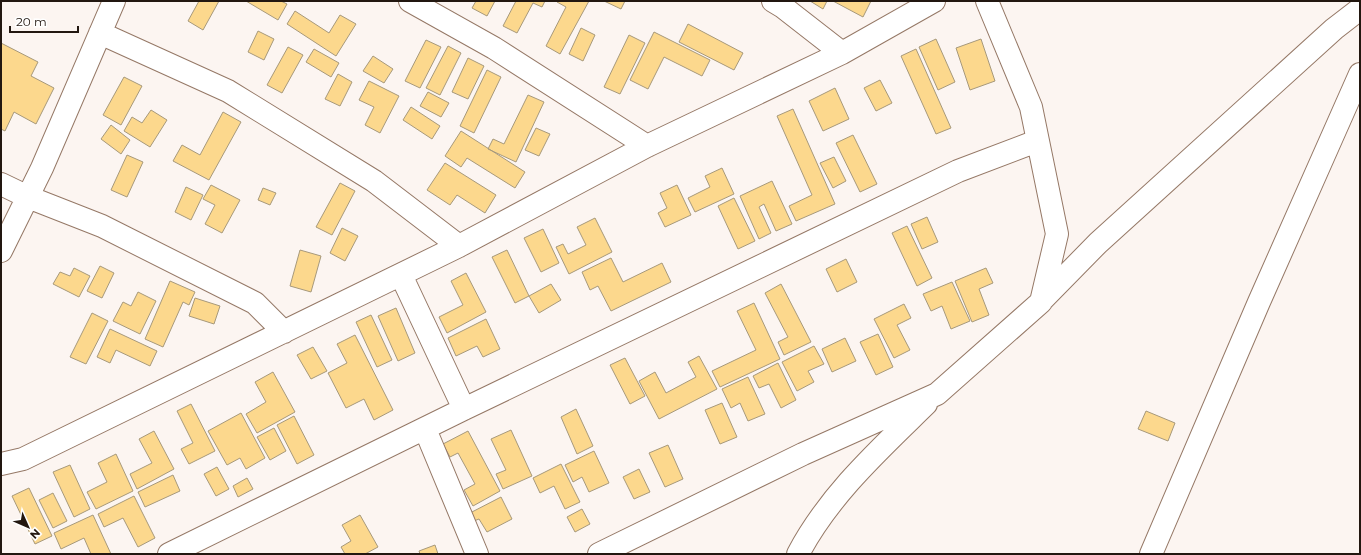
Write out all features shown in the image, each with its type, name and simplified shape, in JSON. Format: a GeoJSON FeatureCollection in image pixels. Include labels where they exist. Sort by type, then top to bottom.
{"type":"FeatureCollection","features":[{"type":"Feature","properties":{"kind":"street"},"geometry":{"type":"LineString","coordinates":[[1,251],[28,197],[114,1]]}},
{"type":"Feature","properties":{"kind":"street"},"geometry":{"type":"LineString","coordinates":[[410,1],[494,48],[647,146]]}},
{"type":"Feature","properties":{"kind":"street"},"geometry":{"type":"LineString","coordinates":[[773,1],[783,7],[842,53]]}},
{"type":"Feature","properties":{"kind":"street"},"geometry":{"type":"LineString","coordinates":[[1,464],[23,459],[401,275],[459,246],[647,146],[842,53],[934,1]]}},
{"type":"Feature","properties":{"kind":"street"},"geometry":{"type":"LineString","coordinates":[[987,1],[1031,107],[1057,234],[1041,302]]}},
{"type":"Feature","properties":{"kind":"street"},"geometry":{"type":"LineString","coordinates":[[798,554],[829,504],[880,450],[937,394],[1041,302],[1098,243],[1334,29],[1360,9]]}},
{"type":"Feature","properties":{"kind":"street"},"geometry":{"type":"LineString","coordinates":[[100,33],[228,91],[374,181],[459,246]]}},
{"type":"Feature","properties":{"kind":"street"},"geometry":{"type":"LineString","coordinates":[[1151,554],[1259,302],[1360,74]]}},
{"type":"Feature","properties":{"kind":"street"},"geometry":{"type":"LineString","coordinates":[[169,554],[464,409],[958,171],[1037,141]]}},
{"type":"Feature","properties":{"kind":"street"},"geometry":{"type":"LineString","coordinates":[[1,184],[28,197],[102,226],[255,302],[284,332]]}},
{"type":"Feature","properties":{"kind":"street"},"geometry":{"type":"LineString","coordinates":[[401,275],[464,409]]}},
{"type":"Feature","properties":{"kind":"street"},"geometry":{"type":"LineString","coordinates":[[599,554],[803,454],[937,394]]}},
{"type":"Feature","properties":{"kind":"street"},"geometry":{"type":"LineString","coordinates":[[425,429],[477,554]]}},
{"type":"Feature","properties":{"kind":"building"},"geometry":{"type":"Polygon","coordinates":[[[199,1],[219,1],[203,30],[188,21],[199,1]]]}},
{"type":"Feature","properties":{"kind":"building"},"geometry":{"type":"Polygon","coordinates":[[[246,1],[281,1],[287,4],[278,20],[246,1]]]}},
{"type":"Feature","properties":{"kind":"building"},"geometry":{"type":"Polygon","coordinates":[[[476,1],[495,1],[487,16],[472,8],[476,1]]]}},
{"type":"Feature","properties":{"kind":"building"},"geometry":{"type":"Polygon","coordinates":[[[516,1],[545,1],[542,7],[533,3],[517,33],[503,26],[516,1]]]}},
{"type":"Feature","properties":{"kind":"building"},"geometry":{"type":"Polygon","coordinates":[[[589,1],[560,54],[546,46],[566,7],[557,2],[589,1]]]}},
{"type":"Feature","properties":{"kind":"building"},"geometry":{"type":"Polygon","coordinates":[[[604,1],[625,1],[621,9],[604,1]]]}},
{"type":"Feature","properties":{"kind":"building"},"geometry":{"type":"Polygon","coordinates":[[[810,1],[827,1],[823,9],[810,1]]]}},
{"type":"Feature","properties":{"kind":"building"},"geometry":{"type":"Polygon","coordinates":[[[833,1],[871,1],[863,17],[833,1]]]}},
{"type":"Feature","properties":{"kind":"building"},"geometry":{"type":"Polygon","coordinates":[[[295,11],[329,33],[340,15],[356,24],[336,56],[287,24],[295,11]]]}},
{"type":"Feature","properties":{"kind":"building"},"geometry":{"type":"Polygon","coordinates":[[[688,24],[743,53],[734,70],[679,42],[688,24]]]}},
{"type":"Feature","properties":{"kind":"building"},"geometry":{"type":"Polygon","coordinates":[[[581,28],[595,35],[583,61],[569,54],[581,28]]]}},
{"type":"Feature","properties":{"kind":"building"},"geometry":{"type":"Polygon","coordinates":[[[258,31],[274,39],[264,60],[248,52],[258,31]]]}},
{"type":"Feature","properties":{"kind":"building"},"geometry":{"type":"Polygon","coordinates":[[[654,32],[710,60],[702,76],[664,57],[648,89],[630,80],[654,32]]]}},
{"type":"Feature","properties":{"kind":"building"},"geometry":{"type":"Polygon","coordinates":[[[629,35],[645,43],[620,94],[604,87],[629,35]]]}},
{"type":"Feature","properties":{"kind":"building"},"geometry":{"type":"Polygon","coordinates":[[[936,39],[955,82],[938,90],[919,47],[936,39]]]}},
{"type":"Feature","properties":{"kind":"building"},"geometry":{"type":"Polygon","coordinates":[[[981,39],[995,81],[970,90],[956,48],[981,39]]]}},
{"type":"Feature","properties":{"kind":"building"},"geometry":{"type":"Polygon","coordinates":[[[426,40],[441,47],[420,88],[405,81],[426,40]]]}},
{"type":"Feature","properties":{"kind":"building"},"geometry":{"type":"Polygon","coordinates":[[[1,43],[38,62],[31,76],[54,88],[36,124],[14,112],[5,131],[1,129],[1,43]]]}},
{"type":"Feature","properties":{"kind":"building"},"geometry":{"type":"Polygon","coordinates":[[[448,46],[461,53],[440,95],[426,88],[448,46]]]}},
{"type":"Feature","properties":{"kind":"building"},"geometry":{"type":"Polygon","coordinates":[[[288,47],[303,55],[282,93],[267,85],[288,47]]]}},
{"type":"Feature","properties":{"kind":"building"},"geometry":{"type":"Polygon","coordinates":[[[314,49],[339,63],[331,77],[306,62],[314,49]]]}},
{"type":"Feature","properties":{"kind":"building"},"geometry":{"type":"Polygon","coordinates":[[[916,49],[951,128],[936,134],[901,56],[916,49]]]}},
{"type":"Feature","properties":{"kind":"building"},"geometry":{"type":"Polygon","coordinates":[[[373,56],[393,69],[384,83],[363,71],[373,56]]]}},
{"type":"Feature","properties":{"kind":"building"},"geometry":{"type":"Polygon","coordinates":[[[468,58],[484,66],[468,99],[452,92],[468,58]]]}},
{"type":"Feature","properties":{"kind":"building"},"geometry":{"type":"Polygon","coordinates":[[[487,70],[501,77],[474,133],[460,126],[487,70]]]}},
{"type":"Feature","properties":{"kind":"building"},"geometry":{"type":"Polygon","coordinates":[[[338,74],[352,82],[340,106],[325,99],[338,74]]]}},
{"type":"Feature","properties":{"kind":"building"},"geometry":{"type":"Polygon","coordinates":[[[124,77],[142,86],[121,125],[103,115],[124,77]]]}},
{"type":"Feature","properties":{"kind":"building"},"geometry":{"type":"Polygon","coordinates":[[[880,80],[892,103],[876,111],[864,88],[880,80]]]}},
{"type":"Feature","properties":{"kind":"building"},"geometry":{"type":"Polygon","coordinates":[[[369,81],[399,96],[380,133],[365,125],[374,107],[359,100],[369,81]]]}},
{"type":"Feature","properties":{"kind":"building"},"geometry":{"type":"Polygon","coordinates":[[[835,88],[849,119],[823,131],[809,101],[835,88]]]}},
{"type":"Feature","properties":{"kind":"building"},"geometry":{"type":"Polygon","coordinates":[[[428,92],[449,103],[441,117],[420,106],[428,92]]]}},
{"type":"Feature","properties":{"kind":"building"},"geometry":{"type":"Polygon","coordinates":[[[528,95],[544,102],[516,162],[488,149],[493,139],[504,144],[528,95]]]}},
{"type":"Feature","properties":{"kind":"building"},"geometry":{"type":"Polygon","coordinates":[[[411,107],[440,126],[432,139],[403,120],[411,107]]]}},
{"type":"Feature","properties":{"kind":"building"},"geometry":{"type":"Polygon","coordinates":[[[793,109],[835,204],[796,221],[789,206],[812,195],[777,116],[793,109]]]}},
{"type":"Feature","properties":{"kind":"building"},"geometry":{"type":"Polygon","coordinates":[[[151,110],[167,120],[150,147],[124,131],[132,117],[142,123],[151,110]]]}},
{"type":"Feature","properties":{"kind":"building"},"geometry":{"type":"Polygon","coordinates":[[[223,112],[241,122],[209,180],[173,161],[182,145],[200,155],[223,112]]]}},
{"type":"Feature","properties":{"kind":"building"},"geometry":{"type":"Polygon","coordinates":[[[111,125],[130,140],[121,154],[101,139],[111,125]]]}},
{"type":"Feature","properties":{"kind":"building"},"geometry":{"type":"Polygon","coordinates":[[[536,128],[550,134],[539,156],[525,150],[536,128]]]}},
{"type":"Feature","properties":{"kind":"building"},"geometry":{"type":"Polygon","coordinates":[[[461,131],[525,172],[515,188],[467,158],[461,167],[445,156],[461,131]]]}},
{"type":"Feature","properties":{"kind":"building"},"geometry":{"type":"Polygon","coordinates":[[[853,135],[877,184],[860,192],[836,143],[853,135]]]}},
{"type":"Feature","properties":{"kind":"building"},"geometry":{"type":"Polygon","coordinates":[[[127,155],[143,162],[127,197],[111,190],[127,155]]]}},
{"type":"Feature","properties":{"kind":"building"},"geometry":{"type":"Polygon","coordinates":[[[834,157],[846,181],[833,188],[820,163],[834,157]]]}},
{"type":"Feature","properties":{"kind":"building"},"geometry":{"type":"Polygon","coordinates":[[[445,163],[496,195],[485,213],[457,195],[450,205],[427,190],[445,163]]]}},
{"type":"Feature","properties":{"kind":"building"},"geometry":{"type":"Polygon","coordinates":[[[722,168],[734,194],[695,212],[688,198],[710,187],[705,176],[722,168]]]}},
{"type":"Feature","properties":{"kind":"building"},"geometry":{"type":"Polygon","coordinates":[[[772,181],[792,224],[776,231],[764,204],[759,207],[771,233],[759,239],[740,196],[772,181]]]}},
{"type":"Feature","properties":{"kind":"building"},"geometry":{"type":"Polygon","coordinates":[[[340,183],[355,191],[332,235],[316,227],[340,183]]]}},
{"type":"Feature","properties":{"kind":"building"},"geometry":{"type":"Polygon","coordinates":[[[211,185],[240,200],[222,233],[205,224],[215,205],[203,199],[211,185]]]}},
{"type":"Feature","properties":{"kind":"building"},"geometry":{"type":"Polygon","coordinates":[[[677,185],[691,215],[665,227],[658,213],[667,208],[660,193],[677,185]]]}},
{"type":"Feature","properties":{"kind":"building"},"geometry":{"type":"Polygon","coordinates":[[[186,187],[203,195],[191,220],[175,212],[186,187]]]}},
{"type":"Feature","properties":{"kind":"building"},"geometry":{"type":"Polygon","coordinates":[[[263,188],[276,193],[270,205],[258,200],[263,188]]]}},
{"type":"Feature","properties":{"kind":"building"},"geometry":{"type":"Polygon","coordinates":[[[734,198],[755,241],[738,249],[718,206],[734,198]]]}},
{"type":"Feature","properties":{"kind":"building"},"geometry":{"type":"Polygon","coordinates":[[[927,217],[938,242],[922,249],[911,224],[927,217]]]}},
{"type":"Feature","properties":{"kind":"building"},"geometry":{"type":"Polygon","coordinates":[[[595,218],[612,252],[569,274],[556,247],[563,244],[568,254],[586,245],[577,227],[595,218]]]}},
{"type":"Feature","properties":{"kind":"building"},"geometry":{"type":"Polygon","coordinates":[[[907,226],[932,278],[917,286],[892,233],[907,226]]]}},
{"type":"Feature","properties":{"kind":"building"},"geometry":{"type":"Polygon","coordinates":[[[342,228],[358,236],[345,261],[330,253],[342,228]]]}},
{"type":"Feature","properties":{"kind":"building"},"geometry":{"type":"Polygon","coordinates":[[[543,229],[559,263],[541,272],[524,238],[543,229]]]}},
{"type":"Feature","properties":{"kind":"building"},"geometry":{"type":"Polygon","coordinates":[[[300,250],[321,256],[311,292],[290,286],[300,250]]]}},
{"type":"Feature","properties":{"kind":"building"},"geometry":{"type":"Polygon","coordinates":[[[507,250],[529,296],[515,303],[492,257],[507,250]]]}},
{"type":"Feature","properties":{"kind":"building"},"geometry":{"type":"Polygon","coordinates":[[[611,258],[623,282],[662,263],[671,282],[611,311],[598,286],[590,290],[582,272],[611,258]]]}},
{"type":"Feature","properties":{"kind":"building"},"geometry":{"type":"Polygon","coordinates":[[[846,259],[857,282],[837,292],[826,269],[846,259]]]}},
{"type":"Feature","properties":{"kind":"building"},"geometry":{"type":"Polygon","coordinates":[[[100,266],[114,273],[102,298],[87,291],[100,266]]]}},
{"type":"Feature","properties":{"kind":"building"},"geometry":{"type":"Polygon","coordinates":[[[74,268],[90,276],[79,297],[53,284],[60,272],[70,276],[74,268]]]}},
{"type":"Feature","properties":{"kind":"building"},"geometry":{"type":"Polygon","coordinates":[[[986,268],[993,283],[979,289],[989,315],[972,322],[955,281],[986,268]]]}},
{"type":"Feature","properties":{"kind":"building"},"geometry":{"type":"Polygon","coordinates":[[[466,273],[486,312],[447,333],[439,317],[463,305],[451,281],[466,273]]]}},
{"type":"Feature","properties":{"kind":"building"},"geometry":{"type":"Polygon","coordinates":[[[170,281],[195,292],[189,305],[183,302],[163,347],[145,339],[170,281]]]}},
{"type":"Feature","properties":{"kind":"building"},"geometry":{"type":"Polygon","coordinates":[[[952,282],[970,321],[951,329],[942,306],[931,311],[923,294],[952,282]]]}},
{"type":"Feature","properties":{"kind":"building"},"geometry":{"type":"Polygon","coordinates":[[[551,284],[561,300],[539,313],[529,296],[551,284]]]}},
{"type":"Feature","properties":{"kind":"building"},"geometry":{"type":"Polygon","coordinates":[[[781,284],[811,342],[784,355],[778,342],[788,337],[765,293],[781,284]]]}},
{"type":"Feature","properties":{"kind":"building"},"geometry":{"type":"Polygon","coordinates":[[[138,292],[156,301],[140,334],[113,321],[123,302],[131,306],[138,292]]]}},
{"type":"Feature","properties":{"kind":"building"},"geometry":{"type":"Polygon","coordinates":[[[195,298],[220,306],[214,324],[189,316],[195,298]]]}},
{"type":"Feature","properties":{"kind":"building"},"geometry":{"type":"Polygon","coordinates":[[[754,303],[780,359],[720,387],[712,371],[756,350],[737,311],[754,303]]]}},
{"type":"Feature","properties":{"kind":"building"},"geometry":{"type":"Polygon","coordinates":[[[904,304],[911,318],[897,325],[910,350],[894,358],[874,319],[904,304]]]}},
{"type":"Feature","properties":{"kind":"building"},"geometry":{"type":"Polygon","coordinates":[[[396,308],[415,353],[398,361],[378,316],[396,308]]]}},
{"type":"Feature","properties":{"kind":"building"},"geometry":{"type":"Polygon","coordinates":[[[92,313],[108,321],[86,364],[70,357],[92,313]]]}},
{"type":"Feature","properties":{"kind":"building"},"geometry":{"type":"Polygon","coordinates":[[[371,315],[392,360],[377,367],[356,322],[371,315]]]}},
{"type":"Feature","properties":{"kind":"building"},"geometry":{"type":"Polygon","coordinates":[[[486,319],[500,349],[483,357],[477,346],[456,356],[448,338],[486,319]]]}},
{"type":"Feature","properties":{"kind":"building"},"geometry":{"type":"Polygon","coordinates":[[[110,329],[157,351],[150,366],[116,350],[110,363],[97,357],[110,329]]]}},
{"type":"Feature","properties":{"kind":"building"},"geometry":{"type":"Polygon","coordinates":[[[878,334],[893,367],[876,375],[860,342],[878,334]]]}},
{"type":"Feature","properties":{"kind":"building"},"geometry":{"type":"Polygon","coordinates":[[[355,335],[393,410],[374,420],[364,399],[346,408],[328,373],[347,363],[337,344],[355,335]]]}},
{"type":"Feature","properties":{"kind":"building"},"geometry":{"type":"Polygon","coordinates":[[[845,338],[856,361],[832,372],[822,349],[845,338]]]}},
{"type":"Feature","properties":{"kind":"building"},"geometry":{"type":"Polygon","coordinates":[[[814,346],[824,364],[808,371],[814,382],[797,391],[782,362],[814,346]]]}},
{"type":"Feature","properties":{"kind":"building"},"geometry":{"type":"Polygon","coordinates":[[[313,347],[327,371],[311,379],[297,355],[313,347]]]}},
{"type":"Feature","properties":{"kind":"building"},"geometry":{"type":"Polygon","coordinates":[[[699,356],[717,389],[659,419],[639,381],[655,372],[666,393],[696,377],[688,362],[699,356]]]}},
{"type":"Feature","properties":{"kind":"building"},"geometry":{"type":"Polygon","coordinates":[[[625,358],[645,396],[630,404],[610,365],[625,358]]]}},
{"type":"Feature","properties":{"kind":"building"},"geometry":{"type":"Polygon","coordinates":[[[778,363],[796,400],[781,408],[769,384],[759,388],[753,376],[778,363]]]}},
{"type":"Feature","properties":{"kind":"building"},"geometry":{"type":"Polygon","coordinates":[[[273,372],[295,412],[257,433],[246,414],[266,402],[255,382],[273,372]]]}},
{"type":"Feature","properties":{"kind":"building"},"geometry":{"type":"Polygon","coordinates":[[[748,377],[765,414],[748,421],[740,403],[731,408],[722,389],[748,377]]]}},
{"type":"Feature","properties":{"kind":"building"},"geometry":{"type":"Polygon","coordinates":[[[722,403],[737,437],[720,444],[705,410],[722,403]]]}},
{"type":"Feature","properties":{"kind":"building"},"geometry":{"type":"Polygon","coordinates":[[[191,404],[215,451],[189,464],[181,449],[193,443],[177,411],[191,404]]]}},
{"type":"Feature","properties":{"kind":"building"},"geometry":{"type":"Polygon","coordinates":[[[576,409],[593,446],[577,454],[561,417],[576,409]]]}},
{"type":"Feature","properties":{"kind":"building"},"geometry":{"type":"Polygon","coordinates":[[[1146,411],[1175,423],[1168,441],[1138,429],[1146,411]]]}},
{"type":"Feature","properties":{"kind":"building"},"geometry":{"type":"Polygon","coordinates":[[[241,413],[265,458],[246,469],[240,458],[227,465],[208,431],[241,413]]]}},
{"type":"Feature","properties":{"kind":"building"},"geometry":{"type":"Polygon","coordinates":[[[294,416],[314,455],[297,464],[277,425],[294,416]]]}},
{"type":"Feature","properties":{"kind":"building"},"geometry":{"type":"Polygon","coordinates":[[[274,428],[286,451],[270,460],[257,437],[274,428]]]}},
{"type":"Feature","properties":{"kind":"building"},"geometry":{"type":"Polygon","coordinates":[[[511,430],[532,476],[503,489],[496,474],[506,470],[491,439],[511,430]]]}},
{"type":"Feature","properties":{"kind":"building"},"geometry":{"type":"Polygon","coordinates":[[[154,431],[174,469],[137,489],[130,474],[152,463],[139,439],[154,431]]]}},
{"type":"Feature","properties":{"kind":"building"},"geometry":{"type":"Polygon","coordinates":[[[468,431],[500,491],[473,506],[464,490],[475,484],[458,453],[450,457],[443,444],[468,431]]]}},
{"type":"Feature","properties":{"kind":"building"},"geometry":{"type":"Polygon","coordinates":[[[668,445],[683,479],[665,487],[649,453],[668,445]]]}},
{"type":"Feature","properties":{"kind":"building"},"geometry":{"type":"Polygon","coordinates":[[[594,451],[609,483],[589,492],[582,477],[573,482],[565,465],[594,451]]]}},
{"type":"Feature","properties":{"kind":"building"},"geometry":{"type":"Polygon","coordinates":[[[116,454],[133,491],[96,509],[87,492],[107,482],[98,463],[116,454]]]}},
{"type":"Feature","properties":{"kind":"building"},"geometry":{"type":"Polygon","coordinates":[[[561,464],[580,502],[565,509],[554,486],[540,493],[533,478],[561,464]]]}},
{"type":"Feature","properties":{"kind":"building"},"geometry":{"type":"Polygon","coordinates":[[[70,465],[90,509],[74,517],[53,472],[70,465]]]}},
{"type":"Feature","properties":{"kind":"building"},"geometry":{"type":"Polygon","coordinates":[[[217,467],[229,489],[216,496],[204,474],[217,467]]]}},
{"type":"Feature","properties":{"kind":"building"},"geometry":{"type":"Polygon","coordinates":[[[639,469],[650,492],[634,499],[623,477],[639,469]]]}},
{"type":"Feature","properties":{"kind":"building"},"geometry":{"type":"Polygon","coordinates":[[[173,475],[180,491],[145,507],[138,492],[173,475]]]}},
{"type":"Feature","properties":{"kind":"building"},"geometry":{"type":"Polygon","coordinates":[[[247,478],[253,489],[238,497],[233,486],[247,478]]]}},
{"type":"Feature","properties":{"kind":"building"},"geometry":{"type":"Polygon","coordinates":[[[29,488],[52,536],[35,544],[12,496],[29,488]]]}},
{"type":"Feature","properties":{"kind":"building"},"geometry":{"type":"Polygon","coordinates":[[[53,493],[67,521],[53,528],[39,500],[53,493]]]}},
{"type":"Feature","properties":{"kind":"building"},"geometry":{"type":"Polygon","coordinates":[[[134,496],[155,538],[138,547],[123,518],[104,527],[98,514],[134,496]]]}},
{"type":"Feature","properties":{"kind":"building"},"geometry":{"type":"Polygon","coordinates":[[[501,497],[512,519],[487,532],[479,519],[474,521],[470,513],[501,497]]]}},
{"type":"Feature","properties":{"kind":"building"},"geometry":{"type":"Polygon","coordinates":[[[582,509],[590,524],[575,532],[567,517],[582,509]]]}},
{"type":"Feature","properties":{"kind":"building"},"geometry":{"type":"Polygon","coordinates":[[[93,515],[111,554],[91,554],[84,538],[61,549],[54,533],[93,515]]]}},
{"type":"Feature","properties":{"kind":"building"},"geometry":{"type":"Polygon","coordinates":[[[360,515],[378,547],[365,554],[345,554],[341,547],[351,541],[342,525],[360,515]]]}},
{"type":"Feature","properties":{"kind":"building"},"geometry":{"type":"Polygon","coordinates":[[[435,545],[438,554],[420,554],[419,551],[435,545]]]}}]}
